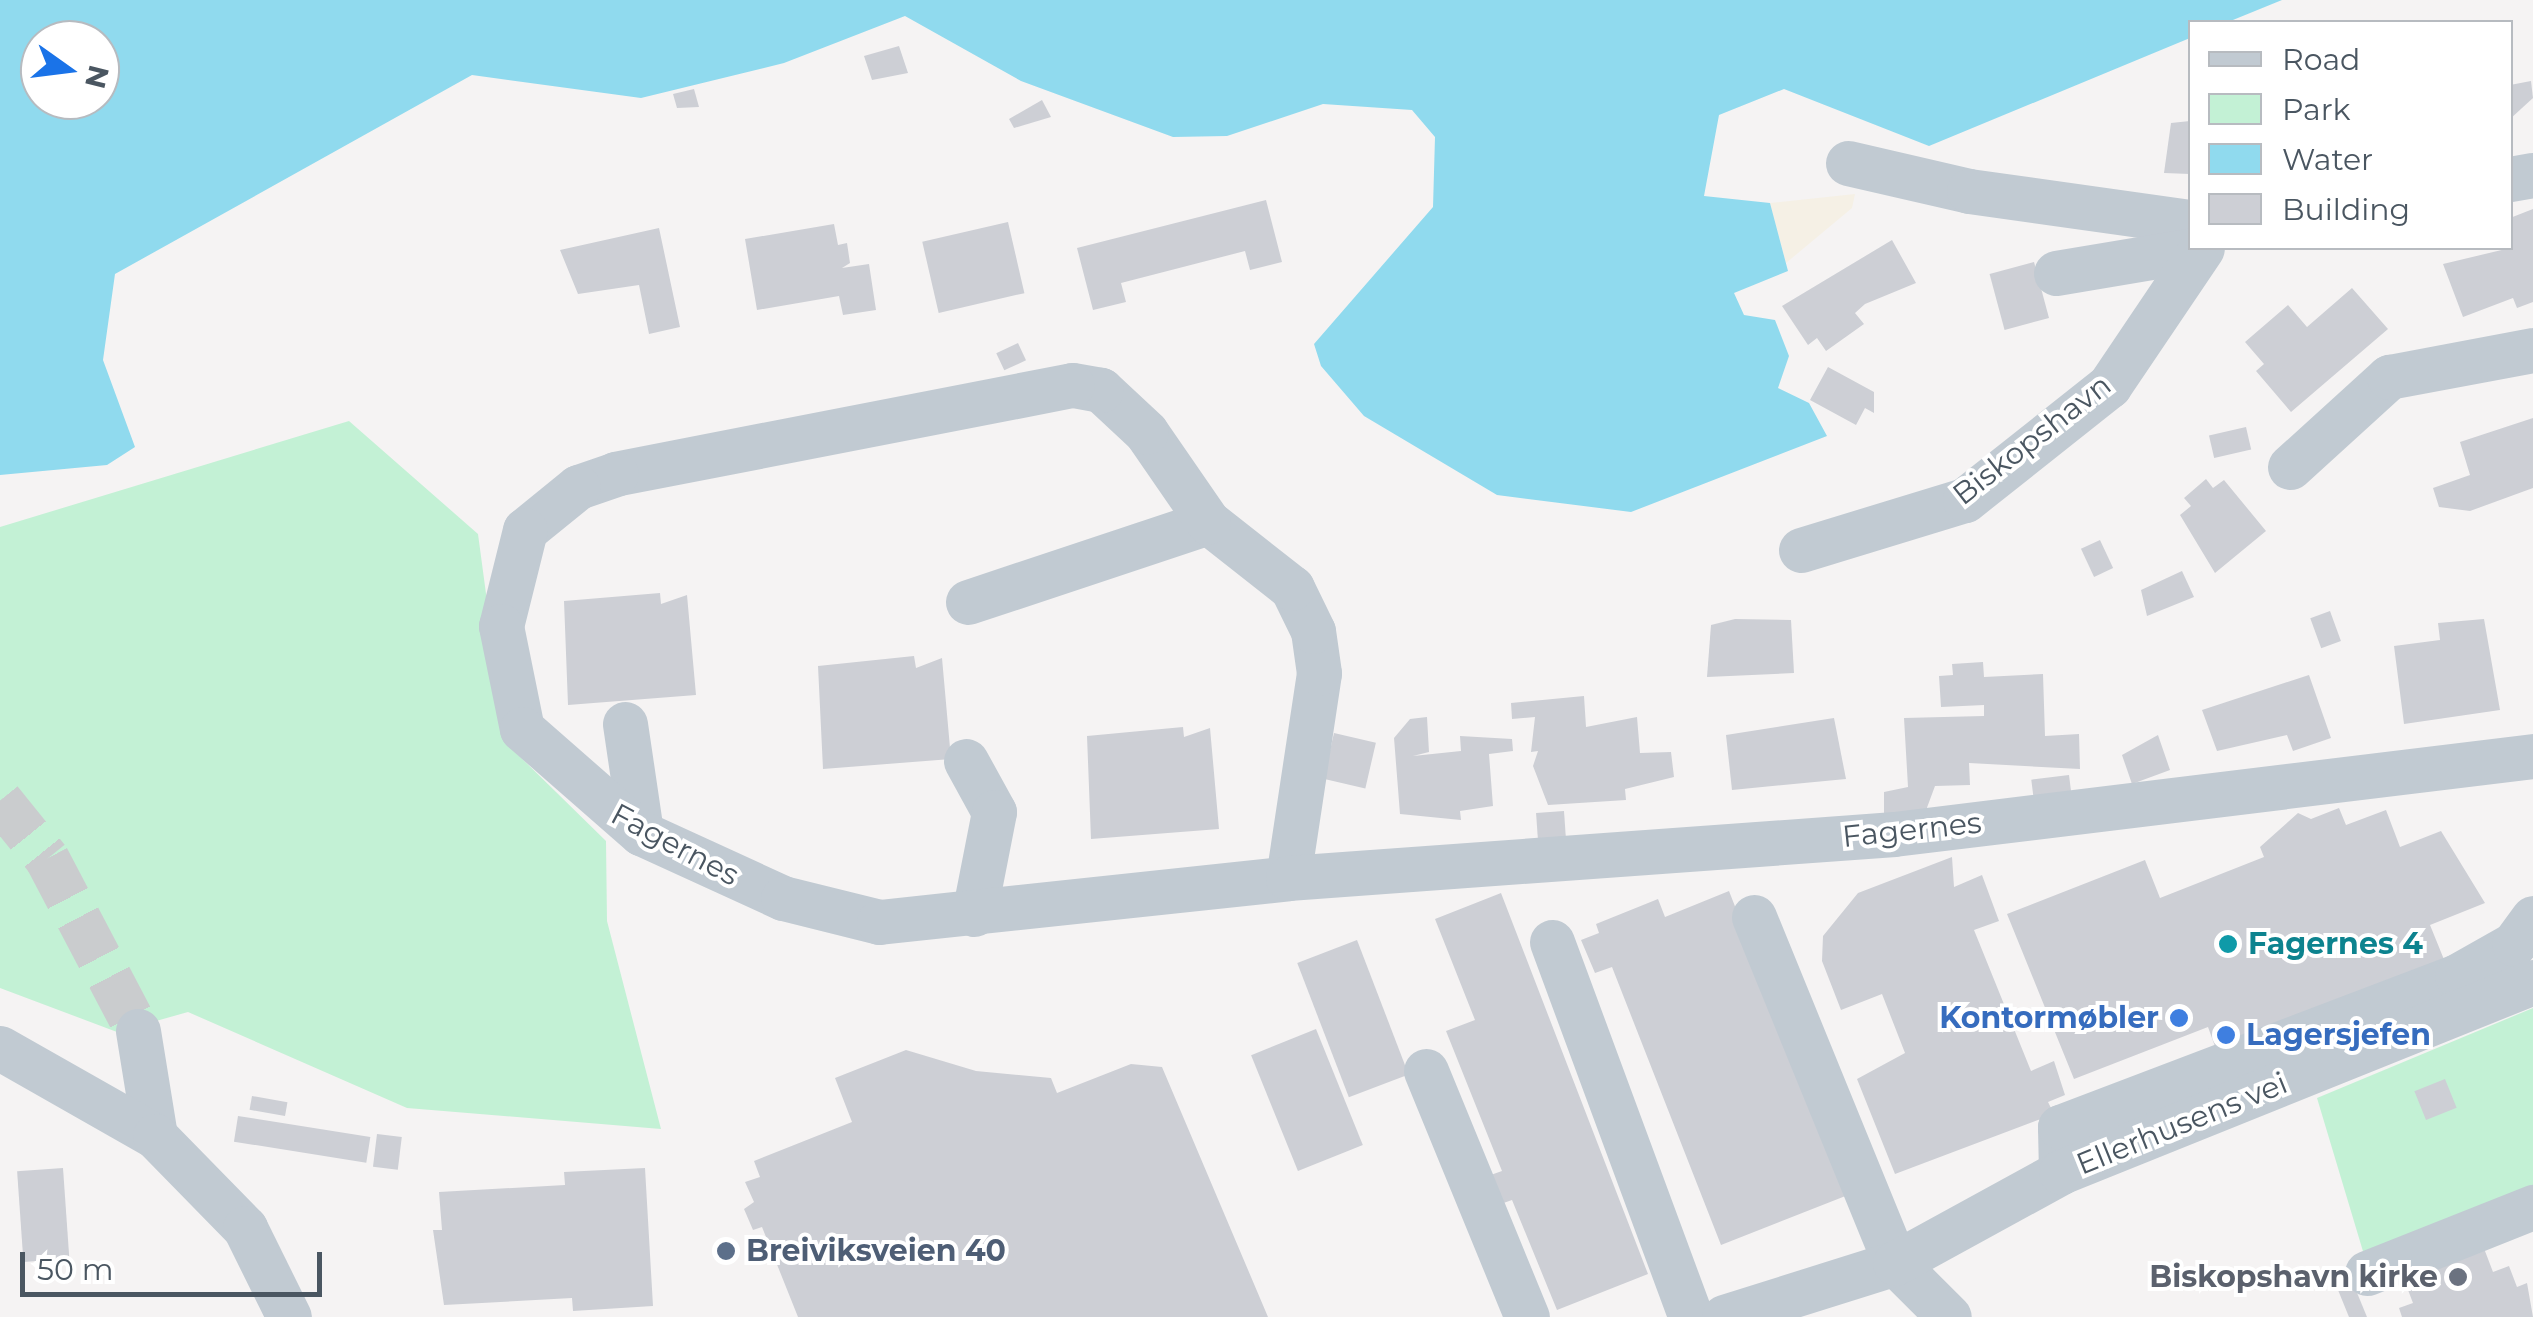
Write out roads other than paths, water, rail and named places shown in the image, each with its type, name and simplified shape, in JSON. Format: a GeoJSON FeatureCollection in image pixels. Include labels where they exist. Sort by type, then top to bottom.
{"type":"FeatureCollection","features":[{"type":"Feature","properties":{"kind":"street"},"geometry":{"type":"LineString","coordinates":[[1848,163],[2188,238]]}},
{"type":"Feature","properties":{"kind":"street"},"geometry":{"type":"LineString","coordinates":[[2056,273],[2188,242]]}},
{"type":"Feature","properties":{"kind":"street","name":"Biskopshavn"},"geometry":{"type":"LineString","coordinates":[[1801,550],[1965,500],[2109,386],[2192,250]]}},
{"type":"Feature","properties":{"kind":"street"},"geometry":{"type":"LineString","coordinates":[[2290,467],[2389,377],[2533,350]]}},
{"type":"Feature","properties":{"kind":"street","name":"Fagernes"},"geometry":{"type":"LineString","coordinates":[[1288,878],[1319,673],[1313,631],[1292,588],[1208,522],[1120,405],[1072,385],[578,487],[525,530],[510,569],[501,626],[508,676],[522,730],[641,833],[826,913],[879,922],[1288,878],[1900,851],[2533,756]]}},
{"type":"Feature","properties":{"kind":"street"},"geometry":{"type":"LineString","coordinates":[[968,602],[1208,522]]}},
{"type":"Feature","properties":{"kind":"street"},"geometry":{"type":"LineString","coordinates":[[625,724],[641,833]]}},
{"type":"Feature","properties":{"kind":"street"},"geometry":{"type":"LineString","coordinates":[[966,761],[994,812],[974,914]]}},
{"type":"Feature","properties":{"kind":"street"},"geometry":{"type":"LineString","coordinates":[[1754,917],[1895,1263],[1949,1317]]}},
{"type":"Feature","properties":{"kind":"street"},"geometry":{"type":"LineString","coordinates":[[2061,1172],[2060,1128],[2457,976],[2514,944],[2533,918]]}},
{"type":"Feature","properties":{"kind":"street"},"geometry":{"type":"LineString","coordinates":[[1552,942],[1691,1317]]}},
{"type":"Feature","properties":{"kind":"street","name":"Ellerhusens vei"},"geometry":{"type":"LineString","coordinates":[[1724,1317],[1895,1263],[2061,1172],[2533,982]]}},
{"type":"Feature","properties":{"kind":"street"},"geometry":{"type":"LineString","coordinates":[[138,1031],[156,1136]]}},
{"type":"Feature","properties":{"kind":"street"},"geometry":{"type":"LineString","coordinates":[[0,1048],[156,1136],[245,1228],[289,1317]]}},
{"type":"Feature","properties":{"kind":"street"},"geometry":{"type":"LineString","coordinates":[[1426,1071],[1526,1317]]}},
{"type":"Feature","properties":{"kind":"street"},"geometry":{"type":"LineString","coordinates":[[2367,1274],[2533,1207]]}},
{"type":"Feature","properties":{"kind":"water"},"geometry":{"type":"Polygon","coordinates":[[[0,0],[2282,0],[2233,20],[2188,20],[2188,39],[1929,146],[1784,89],[1719,115],[1704,196],[1770,203],[1788,271],[1734,293],[1744,315],[1775,320],[1789,356],[1778,388],[1809,403],[1827,436],[1631,512],[1497,495],[1364,416],[1321,366],[1314,344],[1433,207],[1435,137],[1412,110],[1323,104],[1227,136],[1173,137],[1021,81],[905,16],[784,63],[641,98],[472,75],[115,274],[103,360],[135,447],[107,465],[0,475],[0,0]]]}},
{"type":"Feature","properties":{"kind":"tunnel"},"geometry":{"type":"LineString","coordinates":[[0,800],[47,858],[138,1031]]}},
{"type":"Feature","properties":{"kind":"place","name":"Fagernes 4"},"geometry":{"type":"Point","coordinates":[2228,944]}},
{"type":"Feature","properties":{"kind":"place","name":"Kontormøbler"},"geometry":{"type":"Point","coordinates":[2179,1018]}},
{"type":"Feature","properties":{"kind":"place","name":"Lagersjefen"},"geometry":{"type":"Point","coordinates":[2226,1035]}},
{"type":"Feature","properties":{"kind":"place","name":"Breiviksveien 40"},"geometry":{"type":"Point","coordinates":[726,1251]}},
{"type":"Feature","properties":{"kind":"place","name":"Biskopshavn kirke"},"geometry":{"type":"Point","coordinates":[2458,1277]}}]}
